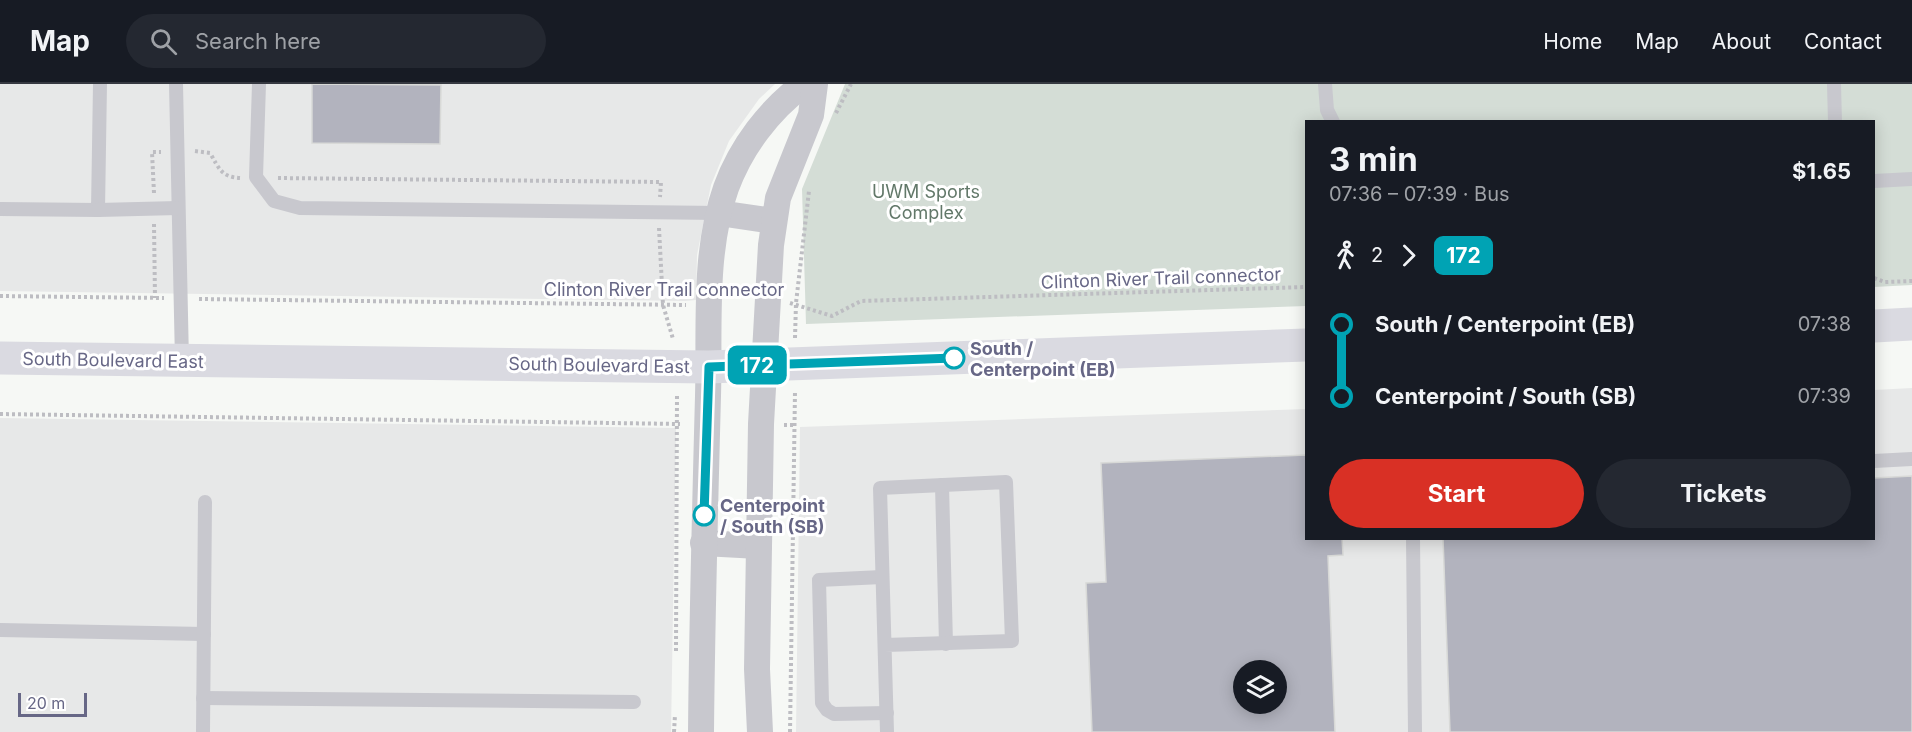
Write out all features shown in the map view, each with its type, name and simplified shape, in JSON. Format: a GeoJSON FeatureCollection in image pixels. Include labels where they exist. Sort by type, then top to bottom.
{"type":"FeatureCollection","features":[{"type":"Feature","properties":{"kind":"street"},"geometry":{"type":"LineString","coordinates":[[701,732],[703,543],[713,247],[726,188],[748,145],[784,99],[804,84]]}},
{"type":"Feature","properties":{"kind":"street"},"geometry":{"type":"LineString","coordinates":[[760,732],[758,669],[761,424],[774,221],[778,198],[789,165],[811,115],[815,84]]}},
{"type":"Feature","properties":{"kind":"street"},"geometry":{"type":"LineString","coordinates":[[719,213],[774,221]]}},
{"type":"Feature","properties":{"kind":"street"},"geometry":{"type":"LineString","coordinates":[[1875,326],[1912,324]]}},
{"type":"Feature","properties":{"kind":"street","name":"South Boulevard East"},"geometry":{"type":"LineString","coordinates":[[0,358],[709,367],[1305,345]]}},
{"type":"Feature","properties":{"kind":"street"},"geometry":{"type":"LineString","coordinates":[[703,543],[759,546]]}},
{"type":"Feature","properties":{"kind":"lane"},"geometry":{"type":"LineString","coordinates":[[98,210],[100,84]]}},
{"type":"Feature","properties":{"kind":"lane"},"geometry":{"type":"LineString","coordinates":[[176,84],[182,361]]}},
{"type":"Feature","properties":{"kind":"lane"},"geometry":{"type":"LineString","coordinates":[[260,84],[256,177],[274,201],[300,208],[719,213]]}},
{"type":"Feature","properties":{"kind":"lane"},"geometry":{"type":"LineString","coordinates":[[1325,84],[1327,110],[1332,120]]}},
{"type":"Feature","properties":{"kind":"lane"},"geometry":{"type":"LineString","coordinates":[[1834,84],[1835,120]]}},
{"type":"Feature","properties":{"kind":"lane"},"geometry":{"type":"LineString","coordinates":[[1875,181],[1912,179]]}},
{"type":"Feature","properties":{"kind":"lane"},"geometry":{"type":"LineString","coordinates":[[0,209],[177,208]]}},
{"type":"Feature","properties":{"kind":"lane"},"geometry":{"type":"LineString","coordinates":[[1875,460],[1912,459]]}},
{"type":"Feature","properties":{"kind":"lane"},"geometry":{"type":"LineString","coordinates":[[885,645],[1012,641],[1006,482],[880,488],[887,732]]}},
{"type":"Feature","properties":{"kind":"lane"},"geometry":{"type":"LineString","coordinates":[[942,485],[946,644]]}},
{"type":"Feature","properties":{"kind":"lane"},"geometry":{"type":"LineString","coordinates":[[202,732],[205,502]]}},
{"type":"Feature","properties":{"kind":"lane"},"geometry":{"type":"LineString","coordinates":[[1413,540],[1415,732]]}},
{"type":"Feature","properties":{"kind":"lane"},"geometry":{"type":"LineString","coordinates":[[882,577],[819,580],[822,703],[826,710],[834,714],[887,713]]}},
{"type":"Feature","properties":{"kind":"lane"},"geometry":{"type":"LineString","coordinates":[[0,630],[204,634]]}},
{"type":"Feature","properties":{"kind":"lane"},"geometry":{"type":"LineString","coordinates":[[203,699],[634,702]]}},
{"type":"Feature","properties":{"kind":"path"},"geometry":{"type":"LineString","coordinates":[[832,124],[851,84]]}},
{"type":"Feature","properties":{"kind":"path"},"geometry":{"type":"LineString","coordinates":[[191,151],[210,153],[221,172],[228,177],[241,178]]}},
{"type":"Feature","properties":{"kind":"path"},"geometry":{"type":"LineString","coordinates":[[154,187],[152,152],[162,152]]}},
{"type":"Feature","properties":{"kind":"path"},"geometry":{"type":"LineString","coordinates":[[271,177],[661,182],[660,198]]}},
{"type":"Feature","properties":{"kind":"path"},"geometry":{"type":"LineString","coordinates":[[795,324],[795,303],[809,186]]}},
{"type":"Feature","properties":{"kind":"path"},"geometry":{"type":"LineString","coordinates":[[154,227],[155,298]]}},
{"type":"Feature","properties":{"kind":"path"},"geometry":{"type":"LineString","coordinates":[[659,229],[663,304],[672,330]]}},
{"type":"Feature","properties":{"kind":"path"},"geometry":{"type":"LineString","coordinates":[[1875,278],[1885,282],[1912,281]]}},
{"type":"Feature","properties":{"kind":"path","name":"Clinton River Trail connector"},"geometry":{"type":"LineString","coordinates":[[768,303],[795,303],[832,316],[861,301],[1305,287]]}},
{"type":"Feature","properties":{"kind":"path"},"geometry":{"type":"LineString","coordinates":[[0,296],[166,298]]}},
{"type":"Feature","properties":{"kind":"path","name":"Clinton River Trail connector"},"geometry":{"type":"LineString","coordinates":[[195,299],[710,304]]}},
{"type":"Feature","properties":{"kind":"path"},"geometry":{"type":"LineString","coordinates":[[790,732],[794,400]]}},
{"type":"Feature","properties":{"kind":"path"},"geometry":{"type":"LineString","coordinates":[[0,414],[707,425]]}},
{"type":"Feature","properties":{"kind":"path"},"geometry":{"type":"LineString","coordinates":[[675,661],[678,414]]}},
{"type":"Feature","properties":{"kind":"path"},"geometry":{"type":"LineString","coordinates":[[761,424],[794,425]]}},
{"type":"Feature","properties":{"kind":"path"},"geometry":{"type":"LineString","coordinates":[[675,708],[675,732]]}},
{"type":"Feature","properties":{"kind":"shaded area"},"geometry":{"type":"Polygon","coordinates":[[[0,84],[775,84],[759,99],[729,141],[711,185],[697,255],[696,300],[685,301],[0,291],[0,84]]]}},
{"type":"Feature","properties":{"kind":"shaded area"},"geometry":{"type":"Polygon","coordinates":[[[1912,388],[1912,732],[796,732],[800,427],[1305,409],[1305,540],[1875,540],[1875,390],[1912,388]]]}},
{"type":"Feature","properties":{"kind":"shaded area"},"geometry":{"type":"Polygon","coordinates":[[[0,418],[676,428],[671,732],[0,732],[0,418]]]}},
{"type":"Feature","properties":{"kind":"green space","name":"UWM Sports Complex"},"geometry":{"type":"Polygon","coordinates":[[[845,84],[1912,84],[1912,285],[1875,287],[1875,120],[1305,120],[1305,306],[806,324],[802,189],[845,84]]]}},
{"type":"Feature","properties":{"kind":"building"},"geometry":{"type":"Polygon","coordinates":[[[312,84],[441,85],[440,144],[312,143],[312,84]]]}},
{"type":"Feature","properties":{"kind":"building"},"geometry":{"type":"Polygon","coordinates":[[[1305,455],[1305,540],[1342,540],[1343,555],[1328,556],[1335,732],[1092,732],[1086,583],[1106,582],[1101,463],[1305,455]]]}},
{"type":"Feature","properties":{"kind":"building"},"geometry":{"type":"Polygon","coordinates":[[[1912,476],[1912,732],[1450,732],[1443,540],[1875,540],[1875,478],[1912,476]]]}},
{"type":"Feature","properties":{"kind":"bus line","name":"172"},"geometry":{"type":"LineString","coordinates":[[704,515],[709,367],[954,358]]}},
{"type":"Feature","properties":{"kind":"place","name":"South / Centerpoint (EB)"},"geometry":{"type":"Point","coordinates":[954,358]}},
{"type":"Feature","properties":{"kind":"place","name":"Centerpoint / South (SB)"},"geometry":{"type":"Point","coordinates":[704,515]}}]}
